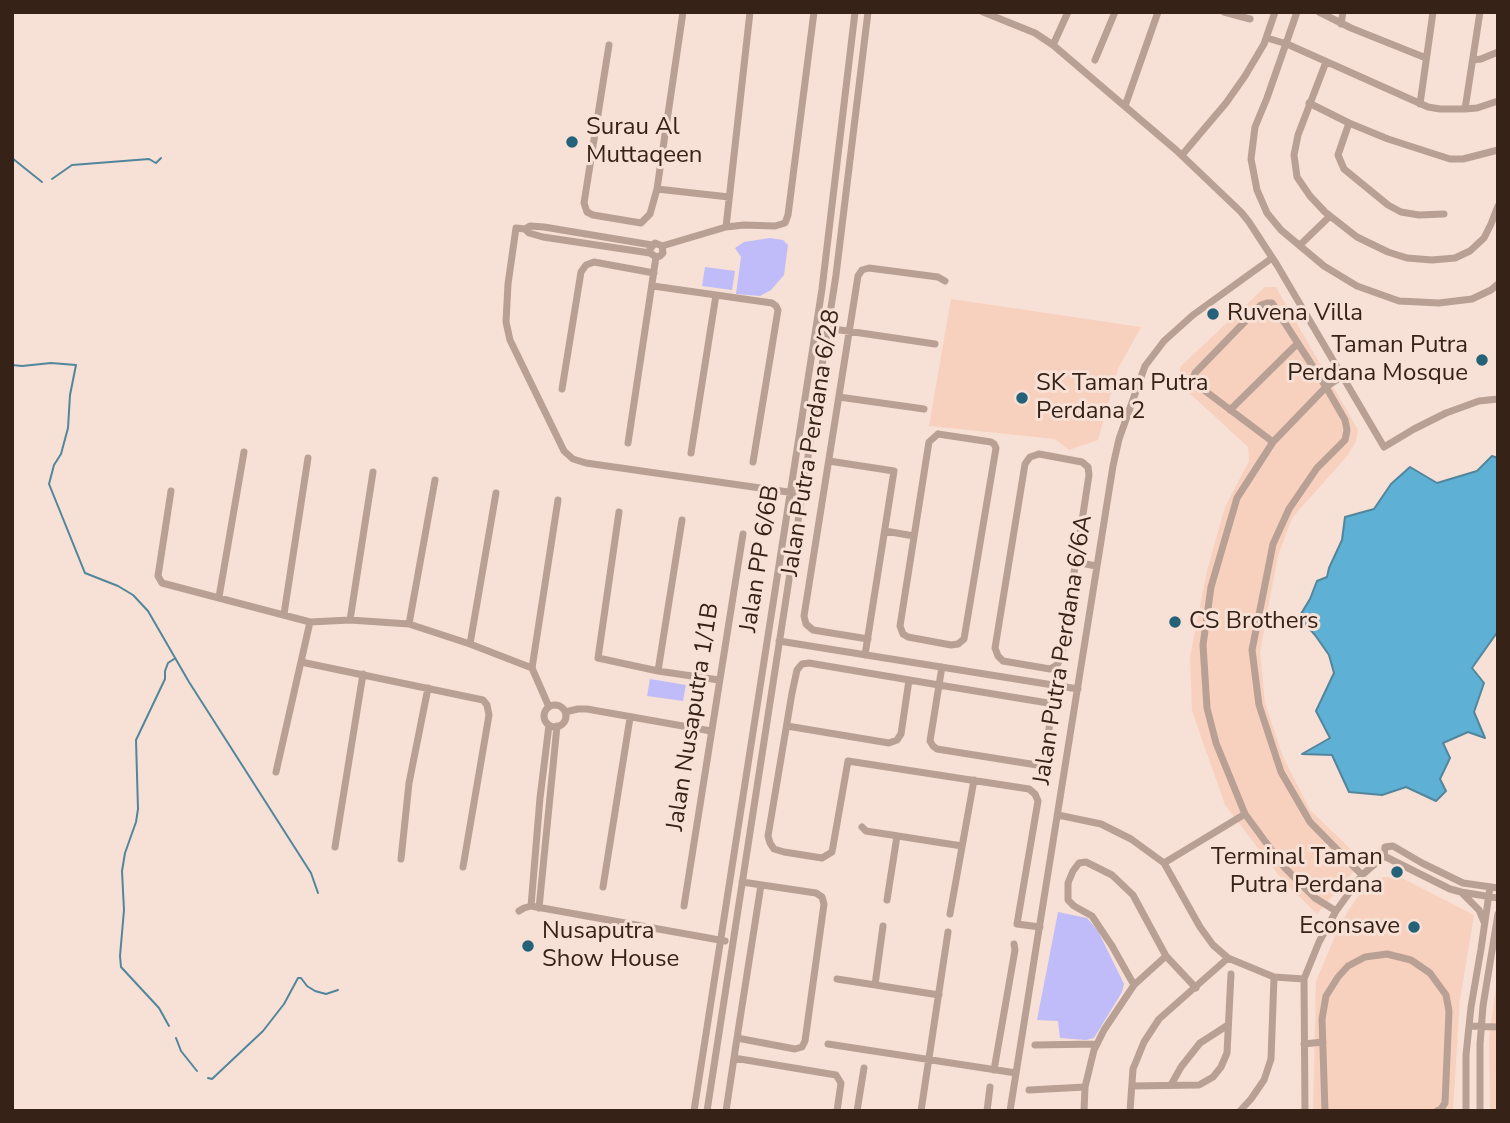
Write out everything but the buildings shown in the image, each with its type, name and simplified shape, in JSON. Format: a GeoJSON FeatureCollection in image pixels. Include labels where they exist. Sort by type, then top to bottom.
{"type":"FeatureCollection","features":[{"type":"Feature","properties":{"kind":"street"},"geometry":{"type":"LineString","coordinates":[[609,45],[584,203],[587,212],[593,215],[641,223],[650,214],[657,189],[683,12]]}},
{"type":"Feature","properties":{"kind":"street"},"geometry":{"type":"LineString","coordinates":[[726,227],[750,12]]}},
{"type":"Feature","properties":{"kind":"street"},"geometry":{"type":"LineString","coordinates":[[628,443],[653,286],[653,252],[659,243],[662,246],[726,227],[775,226],[785,223],[814,12]]}},
{"type":"Feature","properties":{"kind":"street","name":"Jalan PP 6/6B"},"geometry":{"type":"LineString","coordinates":[[694,1111],[822,289],[855,12]]}},
{"type":"Feature","properties":{"kind":"street","name":"Jalan PP 6/6B"},"geometry":{"type":"LineString","coordinates":[[707,1111],[836,275],[868,12]]}},
{"type":"Feature","properties":{"kind":"street"},"geometry":{"type":"LineString","coordinates":[[983,12],[1035,33],[1054,45],[1182,155],[1241,212],[1272,258],[1384,447],[1446,413],[1479,401],[1498,399]]}},
{"type":"Feature","properties":{"kind":"street"},"geometry":{"type":"LineString","coordinates":[[1054,45],[1068,12]]}},
{"type":"Feature","properties":{"kind":"street"},"geometry":{"type":"LineString","coordinates":[[1095,60],[1115,12]]}},
{"type":"Feature","properties":{"kind":"street"},"geometry":{"type":"LineString","coordinates":[[1125,106],[1158,12]]}},
{"type":"Feature","properties":{"kind":"street"},"geometry":{"type":"LineString","coordinates":[[1224,12],[1250,19]]}},
{"type":"Feature","properties":{"kind":"street"},"geometry":{"type":"LineString","coordinates":[[1182,155],[1239,85],[1267,38],[1275,12]]}},
{"type":"Feature","properties":{"kind":"street"},"geometry":{"type":"LineString","coordinates":[[1297,12],[1255,127],[1251,159],[1257,190],[1267,213],[1281,230],[1324,266],[1357,286],[1399,301],[1439,303],[1472,299],[1498,284]]}},
{"type":"Feature","properties":{"kind":"street"},"geometry":{"type":"LineString","coordinates":[[1319,12],[1341,24],[1426,58]]}},
{"type":"Feature","properties":{"kind":"street"},"geometry":{"type":"LineString","coordinates":[[1341,24],[1343,12]]}},
{"type":"Feature","properties":{"kind":"street"},"geometry":{"type":"LineString","coordinates":[[1465,110],[1480,12]]}},
{"type":"Feature","properties":{"kind":"street"},"geometry":{"type":"LineString","coordinates":[[1420,104],[1432,13]]}},
{"type":"Feature","properties":{"kind":"street"},"geometry":{"type":"LineString","coordinates":[[1267,38],[1287,44],[1420,104],[1440,109],[1465,110],[1498,101]]}},
{"type":"Feature","properties":{"kind":"street"},"geometry":{"type":"LineString","coordinates":[[1473,60],[1498,52]]}},
{"type":"Feature","properties":{"kind":"street"},"geometry":{"type":"LineString","coordinates":[[1326,62],[1309,103],[1294,155],[1297,177],[1310,196],[1330,216],[1357,237],[1388,252],[1407,258],[1432,260],[1455,258],[1470,251],[1484,238],[1498,206]]}},
{"type":"Feature","properties":{"kind":"street"},"geometry":{"type":"LineString","coordinates":[[1309,103],[1388,139],[1450,159],[1463,159],[1498,150]]}},
{"type":"Feature","properties":{"kind":"street"},"geometry":{"type":"LineString","coordinates":[[1349,122],[1338,155],[1344,169],[1388,205],[1401,212],[1419,215],[1444,214]]}},
{"type":"Feature","properties":{"kind":"street"},"geometry":{"type":"LineString","coordinates":[[657,189],[729,197]]}},
{"type":"Feature","properties":{"kind":"street"},"geometry":{"type":"LineString","coordinates":[[1300,245],[1330,216]]}},
{"type":"Feature","properties":{"kind":"street"},"geometry":{"type":"LineString","coordinates":[[662,246],[663,253],[653,252],[543,237],[521,228],[508,284],[506,322],[510,340],[564,451],[573,459],[586,463],[802,494]]}},
{"type":"Feature","properties":{"kind":"street","name":"Jalan Putra Perdana 6/6A"},"geometry":{"type":"LineString","coordinates":[[1010,1111],[1112,466],[1119,439],[1146,366],[1164,341],[1193,315],[1272,258]]}},
{"type":"Feature","properties":{"kind":"street"},"geometry":{"type":"LineString","coordinates":[[562,390],[581,272],[586,265],[594,262],[654,272]]}},
{"type":"Feature","properties":{"kind":"street","name":"Jalan Putra Perdana 6/28"},"geometry":{"type":"LineString","coordinates":[[868,639],[813,630],[806,624],[804,616],[858,276],[869,268],[938,277],[945,281]]}},
{"type":"Feature","properties":{"kind":"street"},"geometry":{"type":"LineString","coordinates":[[653,286],[772,303],[776,306],[778,310],[753,462]]}},
{"type":"Feature","properties":{"kind":"street"},"geometry":{"type":"LineString","coordinates":[[691,453],[716,295]]}},
{"type":"Feature","properties":{"kind":"street"},"geometry":{"type":"LineString","coordinates":[[1273,442],[1193,380],[1195,373],[1261,305],[1267,303],[1272,303],[1326,387],[1345,419],[1347,430],[1345,440],[1318,468],[1289,509],[1273,544],[1252,650],[1259,705],[1282,772],[1310,822],[1362,874]]}},
{"type":"Feature","properties":{"kind":"street"},"geometry":{"type":"LineString","coordinates":[[827,328],[935,344]]}},
{"type":"Feature","properties":{"kind":"street"},"geometry":{"type":"LineString","coordinates":[[1230,410],[1298,343]]}},
{"type":"Feature","properties":{"kind":"street"},"geometry":{"type":"LineString","coordinates":[[1336,911],[1315,898],[1284,867],[1245,814],[1216,743],[1207,708],[1203,645],[1210,586],[1237,498],[1273,442],[1326,387],[1342,376]]}},
{"type":"Feature","properties":{"kind":"street"},"geometry":{"type":"LineString","coordinates":[[839,397],[924,409]]}},
{"type":"Feature","properties":{"kind":"street"},"geometry":{"type":"LineString","coordinates":[[937,435],[994,444],[996,448],[964,639],[958,644],[951,645],[903,634],[900,626],[914,536],[929,442],[933,437],[937,435]]}},
{"type":"Feature","properties":{"kind":"street"},"geometry":{"type":"LineString","coordinates":[[219,597],[244,452]]}},
{"type":"Feature","properties":{"kind":"street"},"geometry":{"type":"LineString","coordinates":[[1039,454],[1082,462],[1088,467],[1076,562],[1061,658],[1057,665],[1050,669],[1003,661],[995,648],[1025,464],[1030,457],[1039,454]]}},
{"type":"Feature","properties":{"kind":"street"},"geometry":{"type":"LineString","coordinates":[[284,614],[309,458]]}},
{"type":"Feature","properties":{"kind":"street"},"geometry":{"type":"LineString","coordinates":[[829,461],[894,471],[865,655]]}},
{"type":"Feature","properties":{"kind":"street"},"geometry":{"type":"LineString","coordinates":[[351,620],[373,472]]}},
{"type":"Feature","properties":{"kind":"street"},"geometry":{"type":"LineString","coordinates":[[409,624],[435,480]]}},
{"type":"Feature","properties":{"kind":"street"},"geometry":{"type":"LineString","coordinates":[[172,491],[158,576],[162,583],[310,622],[351,620],[409,624],[531,668]]}},
{"type":"Feature","properties":{"kind":"street"},"geometry":{"type":"LineString","coordinates":[[470,644],[496,493]]}},
{"type":"Feature","properties":{"kind":"street"},"geometry":{"type":"LineString","coordinates":[[549,707],[531,668],[558,500]]}},
{"type":"Feature","properties":{"kind":"street"},"geometry":{"type":"LineString","coordinates":[[619,512],[598,658],[719,680]]}},
{"type":"Feature","properties":{"kind":"street"},"geometry":{"type":"LineString","coordinates":[[658,671],[682,520]]}},
{"type":"Feature","properties":{"kind":"street"},"geometry":{"type":"LineString","coordinates":[[885,531],[914,536]]}},
{"type":"Feature","properties":{"kind":"street","name":"Jalan Nusaputra 1/1B"},"geometry":{"type":"LineString","coordinates":[[684,906],[743,534]]}},
{"type":"Feature","properties":{"kind":"street"},"geometry":{"type":"LineString","coordinates":[[1076,562],[1097,566]]}},
{"type":"Feature","properties":{"kind":"street"},"geometry":{"type":"LineString","coordinates":[[276,772],[310,622]]}},
{"type":"Feature","properties":{"kind":"street"},"geometry":{"type":"LineString","coordinates":[[779,641],[1078,689]]}},
{"type":"Feature","properties":{"kind":"street"},"geometry":{"type":"LineString","coordinates":[[301,662],[483,700],[487,705],[489,710],[463,867]]}},
{"type":"Feature","properties":{"kind":"street"},"geometry":{"type":"LineString","coordinates":[[942,667],[939,685],[930,741],[933,746],[937,749],[1037,765],[1044,762],[1051,705],[939,685],[809,663],[802,664],[797,670],[768,836],[770,843],[774,849],[784,852],[822,858],[832,852],[848,761],[1028,789],[1035,793],[1038,801],[1017,924],[1040,927]]}},
{"type":"Feature","properties":{"kind":"street"},"geometry":{"type":"LineString","coordinates":[[335,847],[363,674]]}},
{"type":"Feature","properties":{"kind":"street"},"geometry":{"type":"LineString","coordinates":[[787,726],[889,743],[897,740],[901,734],[909,680]]}},
{"type":"Feature","properties":{"kind":"street"},"geometry":{"type":"LineString","coordinates":[[401,859],[409,783],[428,688]]}},
{"type":"Feature","properties":{"kind":"street"},"geometry":{"type":"LineString","coordinates":[[558,705],[565,712],[565,721],[553,726],[545,721],[545,711],[558,705]]}},
{"type":"Feature","properties":{"kind":"street"},"geometry":{"type":"LineString","coordinates":[[565,712],[587,709],[711,731]]}},
{"type":"Feature","properties":{"kind":"street"},"geometry":{"type":"LineString","coordinates":[[603,887],[630,718]]}},
{"type":"Feature","properties":{"kind":"street"},"geometry":{"type":"LineString","coordinates":[[535,907],[540,798],[553,726]]}},
{"type":"Feature","properties":{"kind":"street"},"geometry":{"type":"LineString","coordinates":[[535,907],[548,821],[553,726]]}},
{"type":"Feature","properties":{"kind":"street"},"geometry":{"type":"LineString","coordinates":[[950,914],[974,780]]}},
{"type":"Feature","properties":{"kind":"street"},"geometry":{"type":"LineString","coordinates":[[540,798],[550,798]]}},
{"type":"Feature","properties":{"kind":"street"},"geometry":{"type":"LineString","coordinates":[[1164,863],[1245,814]]}},
{"type":"Feature","properties":{"kind":"street"},"geometry":{"type":"LineString","coordinates":[[1058,815],[1101,824],[1131,839],[1164,863],[1200,927],[1213,945],[1228,958],[1274,977],[1304,979]]}},
{"type":"Feature","properties":{"kind":"street"},"geometry":{"type":"LineString","coordinates":[[538,821],[548,821]]}},
{"type":"Feature","properties":{"kind":"street"},"geometry":{"type":"LineString","coordinates":[[862,828],[866,831],[962,846]]}},
{"type":"Feature","properties":{"kind":"street"},"geometry":{"type":"LineString","coordinates":[[887,901],[897,836]]}},
{"type":"Feature","properties":{"kind":"street"},"geometry":{"type":"LineString","coordinates":[[1304,1111],[1304,979],[1319,942],[1336,911],[1362,874],[1384,856],[1385,848],[1393,846],[1462,883],[1494,887]]}},
{"type":"Feature","properties":{"kind":"street"},"geometry":{"type":"LineString","coordinates":[[1384,856],[1436,883],[1461,892],[1498,898]]}},
{"type":"Feature","properties":{"kind":"street"},"geometry":{"type":"LineString","coordinates":[[1134,985],[1092,916],[1068,900],[1068,883],[1079,863],[1086,862],[1112,875],[1133,895],[1166,956],[1196,988]]}},
{"type":"Feature","properties":{"kind":"street"},"geometry":{"type":"LineString","coordinates":[[1466,1111],[1469,1026],[1488,896],[1498,876]]}},
{"type":"Feature","properties":{"kind":"street"},"geometry":{"type":"LineString","coordinates":[[737,1038],[795,1049],[802,1047],[824,904],[822,897],[816,893],[742,882]]}},
{"type":"Feature","properties":{"kind":"street"},"geometry":{"type":"LineString","coordinates":[[726,1111],[761,885]]}},
{"type":"Feature","properties":{"kind":"street"},"geometry":{"type":"LineString","coordinates":[[1461,892],[1479,909],[1485,923]]}},
{"type":"Feature","properties":{"kind":"street"},"geometry":{"type":"LineString","coordinates":[[519,911],[535,907],[732,942]]}},
{"type":"Feature","properties":{"kind":"street"},"geometry":{"type":"LineString","coordinates":[[1480,1111],[1481,1026],[1498,914]]}},
{"type":"Feature","properties":{"kind":"street"},"geometry":{"type":"LineString","coordinates":[[874,985],[884,926]]}},
{"type":"Feature","properties":{"kind":"street"},"geometry":{"type":"LineString","coordinates":[[921,1111],[948,932]]}},
{"type":"Feature","properties":{"kind":"street"},"geometry":{"type":"LineString","coordinates":[[995,1070],[1014,944]]}},
{"type":"Feature","properties":{"kind":"street"},"geometry":{"type":"LineString","coordinates":[[1325,1111],[1322,1019],[1326,996],[1338,976],[1348,966],[1365,957],[1387,954],[1411,960],[1430,973],[1446,995],[1449,1011],[1445,1103],[1437,1111]]}},
{"type":"Feature","properties":{"kind":"street"},"geometry":{"type":"LineString","coordinates":[[1084,1111],[1085,1087],[1097,1044],[1134,985],[1166,956]]}},
{"type":"Feature","properties":{"kind":"street"},"geometry":{"type":"LineString","coordinates":[[1129,1111],[1133,1069],[1144,1042],[1159,1018],[1228,958]]}},
{"type":"Feature","properties":{"kind":"street"},"geometry":{"type":"LineString","coordinates":[[1132,1086],[1199,1086],[1213,1077],[1227,1053],[1231,974]]}},
{"type":"Feature","properties":{"kind":"street"},"geometry":{"type":"LineString","coordinates":[[1240,1111],[1264,1080],[1271,1059],[1274,977]]}},
{"type":"Feature","properties":{"kind":"street"},"geometry":{"type":"LineString","coordinates":[[837,979],[939,995]]}},
{"type":"Feature","properties":{"kind":"street"},"geometry":{"type":"LineString","coordinates":[[1171,1086],[1181,1067],[1200,1042],[1228,1025]]}},
{"type":"Feature","properties":{"kind":"street"},"geometry":{"type":"LineString","coordinates":[[1469,1026],[1498,1027]]}},
{"type":"Feature","properties":{"kind":"street"},"geometry":{"type":"LineString","coordinates":[[1304,1044],[1323,1042]]}},
{"type":"Feature","properties":{"kind":"street"},"geometry":{"type":"LineString","coordinates":[[828,1044],[1016,1073]]}},
{"type":"Feature","properties":{"kind":"street"},"geometry":{"type":"LineString","coordinates":[[1035,1045],[1097,1044]]}},
{"type":"Feature","properties":{"kind":"street"},"geometry":{"type":"LineString","coordinates":[[734,1058],[835,1075],[841,1083],[837,1111]]}},
{"type":"Feature","properties":{"kind":"street"},"geometry":{"type":"LineString","coordinates":[[857,1111],[863,1068]]}},
{"type":"Feature","properties":{"kind":"street"},"geometry":{"type":"LineString","coordinates":[[987,1111],[990,1087]]}},
{"type":"Feature","properties":{"kind":"street"},"geometry":{"type":"LineString","coordinates":[[1029,1090],[1085,1087]]}},
{"type":"Feature","properties":{"kind":"shaded area"},"geometry":{"type":"Polygon","coordinates":[[[770,238],[783,240],[788,245],[784,275],[771,290],[760,296],[736,294],[741,257],[735,248],[744,242],[770,238]]]}},
{"type":"Feature","properties":{"kind":"shaded area"},"geometry":{"type":"Polygon","coordinates":[[[705,267],[735,271],[732,290],[702,286],[705,267]]]}},
{"type":"Feature","properties":{"kind":"shaded area"},"geometry":{"type":"Polygon","coordinates":[[[1265,287],[1276,287],[1358,430],[1356,441],[1348,455],[1292,518],[1278,556],[1260,652],[1265,703],[1283,757],[1310,810],[1363,861],[1317,914],[1284,882],[1225,805],[1192,711],[1190,657],[1207,571],[1225,507],[1249,461],[1248,447],[1184,388],[1179,375],[1181,366],[1265,287]]]}},
{"type":"Feature","properties":{"kind":"shaded area","name":"SK Taman Putra Perdana 2"},"geometry":{"type":"Polygon","coordinates":[[[951,299],[1141,327],[1118,369],[1098,440],[1069,450],[1055,439],[929,426],[951,299]]]}},
{"type":"Feature","properties":{"kind":"shaded area"},"geometry":{"type":"Polygon","coordinates":[[[650,679],[686,685],[683,701],[647,696],[650,679]]]}},
{"type":"Feature","properties":{"kind":"shaded area"},"geometry":{"type":"Polygon","coordinates":[[[1383,877],[1402,878],[1474,915],[1460,999],[1453,1111],[1313,1111],[1316,981],[1341,922],[1365,886],[1383,877]]]}},
{"type":"Feature","properties":{"kind":"shaded area"},"geometry":{"type":"Polygon","coordinates":[[[1058,912],[1087,918],[1098,931],[1124,984],[1122,992],[1094,1038],[1060,1038],[1058,1021],[1037,1020],[1058,912]]]}},
{"type":"Feature","properties":{"kind":"shaded area"},"geometry":{"type":"Polygon","coordinates":[[[1498,971],[1498,1111],[1490,1111],[1489,1039],[1498,971]]]}},
{"type":"Feature","properties":{"kind":"water"},"geometry":{"type":"Polygon","coordinates":[[[1492,456],[1498,458],[1498,633],[1472,668],[1484,683],[1474,712],[1485,738],[1468,732],[1443,743],[1450,758],[1440,779],[1446,791],[1436,801],[1406,787],[1382,795],[1349,792],[1332,755],[1302,754],[1330,738],[1316,711],[1334,673],[1329,655],[1299,617],[1317,581],[1327,577],[1342,540],[1345,517],[1374,509],[1391,484],[1410,467],[1437,483],[1477,471],[1492,456]]]}},
{"type":"Feature","properties":{"kind":"waterway"},"geometry":{"type":"LineString","coordinates":[[12,158],[42,182]]}},
{"type":"Feature","properties":{"kind":"waterway"},"geometry":{"type":"LineString","coordinates":[[52,179],[72,165],[149,159],[156,163],[161,158]]}},
{"type":"Feature","properties":{"kind":"waterway"},"geometry":{"type":"LineString","coordinates":[[12,365],[76,365],[70,395],[68,428],[49,484],[85,573],[133,595],[148,611],[189,682],[311,873],[318,893]]}},
{"type":"Feature","properties":{"kind":"waterway"},"geometry":{"type":"LineString","coordinates":[[169,1026],[159,1008],[121,967],[120,956],[124,910],[122,871],[138,809],[136,740],[165,679],[168,663],[174,659]]}},
{"type":"Feature","properties":{"kind":"waterway"},"geometry":{"type":"LineString","coordinates":[[208,1078],[212,1079],[263,1031],[284,1004],[298,978],[315,991],[326,994],[338,990]]}},
{"type":"Feature","properties":{"kind":"waterway"},"geometry":{"type":"LineString","coordinates":[[176,1038],[181,1051],[197,1071]]}},
{"type":"Feature","properties":{"kind":"place","name":"Surau Al Muttaqeen"},"geometry":{"type":"Point","coordinates":[572,142]}},
{"type":"Feature","properties":{"kind":"place","name":"Ruvena Villa"},"geometry":{"type":"Point","coordinates":[1213,314]}},
{"type":"Feature","properties":{"kind":"place","name":"Taman Putra Perdana Mosque"},"geometry":{"type":"Point","coordinates":[1482,360]}},
{"type":"Feature","properties":{"kind":"place","name":"SK Taman Putra Perdana 2"},"geometry":{"type":"Point","coordinates":[1022,398]}},
{"type":"Feature","properties":{"kind":"place","name":"CS Brothers"},"geometry":{"type":"Point","coordinates":[1175,622]}},
{"type":"Feature","properties":{"kind":"place","name":"Terminal Taman Putra Perdana"},"geometry":{"type":"Point","coordinates":[1397,872]}},
{"type":"Feature","properties":{"kind":"place","name":"Econsave"},"geometry":{"type":"Point","coordinates":[1414,927]}},
{"type":"Feature","properties":{"kind":"place","name":"Nusaputra Show House"},"geometry":{"type":"Point","coordinates":[528,946]}}]}
